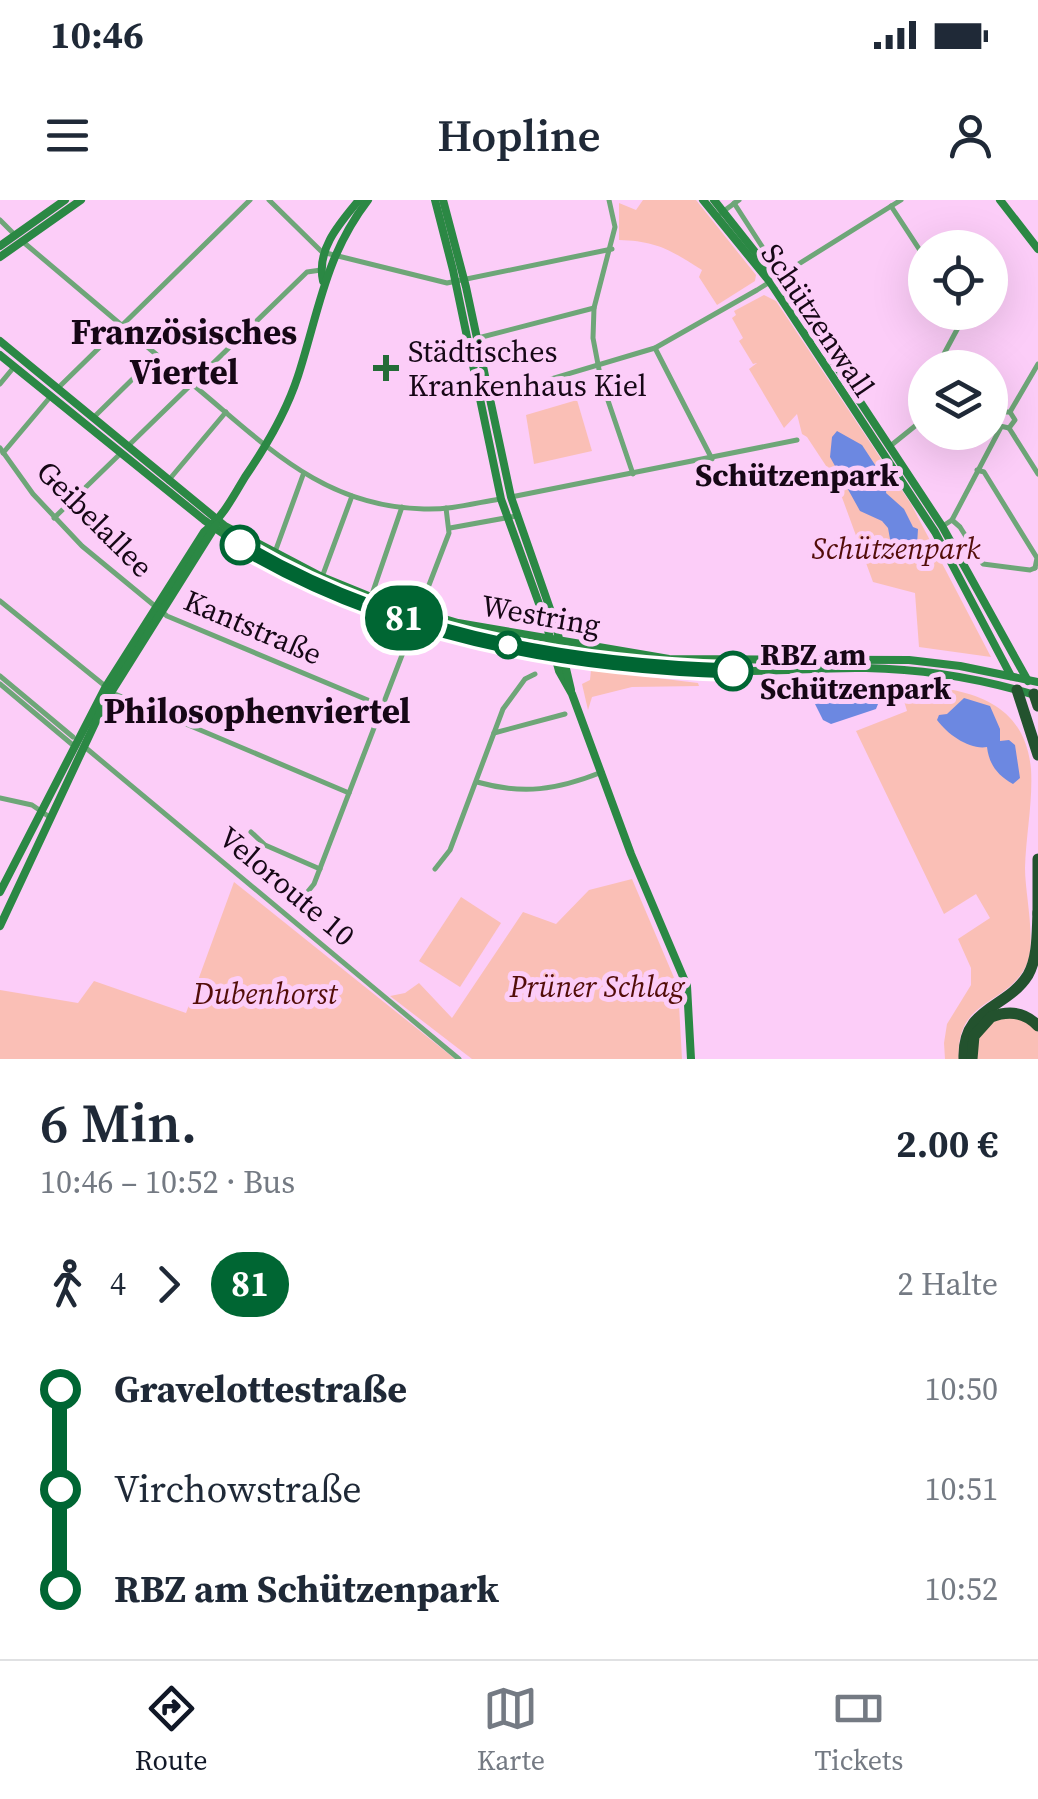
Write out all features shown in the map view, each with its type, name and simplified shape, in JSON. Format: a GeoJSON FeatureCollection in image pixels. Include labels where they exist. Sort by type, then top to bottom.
{"type":"FeatureCollection","features":[{"type":"Feature","properties":{"kind":"highway"},"geometry":{"type":"LineString","coordinates":[[1017,690],[1035,698],[1038,755]]}},
{"type":"Feature","properties":{"kind":"highway"},"geometry":{"type":"LineString","coordinates":[[964,1059],[965,1038],[973,1022],[1017,987],[1031,970],[1036,952],[1038,859]]}},
{"type":"Feature","properties":{"kind":"highway"},"geometry":{"type":"LineString","coordinates":[[972,1059],[974,1036],[991,1016],[1016,1013],[1038,1026]]}},
{"type":"Feature","properties":{"kind":"main road"},"geometry":{"type":"LineString","coordinates":[[0,246],[21,241],[65,200]]}},
{"type":"Feature","properties":{"kind":"main road"},"geometry":{"type":"LineString","coordinates":[[0,257],[81,200]]}},
{"type":"Feature","properties":{"kind":"main road"},"geometry":{"type":"LineString","coordinates":[[0,892],[74,742],[204,532],[215,525],[266,447],[298,376],[336,228],[359,200]]}},
{"type":"Feature","properties":{"kind":"main road"},"geometry":{"type":"LineString","coordinates":[[323,282],[322,270],[329,255],[368,200]]}},
{"type":"Feature","properties":{"kind":"main road"},"geometry":{"type":"LineString","coordinates":[[434,200],[478,338],[506,498]]}},
{"type":"Feature","properties":{"kind":"main road"},"geometry":{"type":"LineString","coordinates":[[443,200],[479,400],[506,498],[556,642],[561,675],[572,694],[631,854],[687,986],[692,1059]]}},
{"type":"Feature","properties":{"kind":"main road","name":"Schützenwall"},"geometry":{"type":"LineString","coordinates":[[702,200],[762,258],[939,529],[1017,690]]}},
{"type":"Feature","properties":{"kind":"main road","name":"Schützenwall"},"geometry":{"type":"LineString","coordinates":[[714,200],[720,214],[773,280],[889,448],[1028,680],[1035,698]]}},
{"type":"Feature","properties":{"kind":"main road"},"geometry":{"type":"LineString","coordinates":[[1000,200],[1038,249]]}},
{"type":"Feature","properties":{"kind":"main road","name":"Westring"},"geometry":{"type":"LineString","coordinates":[[0,341],[54,392],[215,525],[270,563],[319,587],[479,639],[559,653],[705,670],[878,668],[949,676],[1017,690],[1035,698]]}},
{"type":"Feature","properties":{"kind":"main road","name":"Westring"},"geometry":{"type":"LineString","coordinates":[[0,355],[92,418],[124,450],[168,480],[215,525],[416,617],[694,661],[878,659],[954,666],[1028,680]]}},
{"type":"Feature","properties":{"kind":"main road"},"geometry":{"type":"LineString","coordinates":[[0,926],[108,690]]}},
{"type":"Feature","properties":{"kind":"street"},"geometry":{"type":"LineString","coordinates":[[2,451],[54,392],[250,200]]}},
{"type":"Feature","properties":{"kind":"street"},"geometry":{"type":"LineString","coordinates":[[269,200],[329,255],[447,283],[612,250]]}},
{"type":"Feature","properties":{"kind":"street"},"geometry":{"type":"LineString","coordinates":[[609,200],[615,223],[612,250],[594,308],[593,338],[598,367],[633,474]]}},
{"type":"Feature","properties":{"kind":"street"},"geometry":{"type":"LineString","coordinates":[[479,400],[655,348],[901,200]]}},
{"type":"Feature","properties":{"kind":"street"},"geometry":{"type":"LineString","coordinates":[[720,214],[736,202]]}},
{"type":"Feature","properties":{"kind":"street","name":"Schützenwall"},"geometry":{"type":"LineString","coordinates":[[736,202],[763,248],[762,258]]}},
{"type":"Feature","properties":{"kind":"street"},"geometry":{"type":"LineString","coordinates":[[892,206],[908,231]]}},
{"type":"Feature","properties":{"kind":"street"},"geometry":{"type":"LineString","coordinates":[[0,220],[157,354],[92,418]]}},
{"type":"Feature","properties":{"kind":"street"},"geometry":{"type":"LineString","coordinates":[[54,518],[307,272],[322,270]]}},
{"type":"Feature","properties":{"kind":"street"},"geometry":{"type":"LineString","coordinates":[[478,338],[594,308]]}},
{"type":"Feature","properties":{"kind":"street"},"geometry":{"type":"LineString","coordinates":[[655,348],[712,460]]}},
{"type":"Feature","properties":{"kind":"street"},"geometry":{"type":"LineString","coordinates":[[1038,364],[1010,412],[1015,420],[1010,428],[1038,474]]}},
{"type":"Feature","properties":{"kind":"street"},"geometry":{"type":"LineString","coordinates":[[0,384],[14,366]]}},
{"type":"Feature","properties":{"kind":"street"},"geometry":{"type":"LineString","coordinates":[[192,384],[303,475],[352,496],[402,507],[446,508],[506,498],[798,440]]}},
{"type":"Feature","properties":{"kind":"street"},"geometry":{"type":"LineString","coordinates":[[168,480],[226,412]]}},
{"type":"Feature","properties":{"kind":"street"},"geometry":{"type":"LineString","coordinates":[[889,448],[908,432]]}},
{"type":"Feature","properties":{"kind":"street"},"geometry":{"type":"LineString","coordinates":[[939,529],[952,520],[988,450]]}},
{"type":"Feature","properties":{"kind":"street","name":"Geibelallee"},"geometry":{"type":"LineString","coordinates":[[2,451],[54,518],[158,609]]}},
{"type":"Feature","properties":{"kind":"street"},"geometry":{"type":"LineString","coordinates":[[952,520],[960,526],[983,564],[1036,568],[1037,558],[984,472],[977,470]]}},
{"type":"Feature","properties":{"kind":"street"},"geometry":{"type":"LineString","coordinates":[[274,553],[303,475]]}},
{"type":"Feature","properties":{"kind":"street"},"geometry":{"type":"LineString","coordinates":[[322,576],[352,496]]}},
{"type":"Feature","properties":{"kind":"street"},"geometry":{"type":"LineString","coordinates":[[371,597],[402,507]]}},
{"type":"Feature","properties":{"kind":"street"},"geometry":{"type":"LineString","coordinates":[[296,906],[309,893],[320,868],[450,528],[446,508]]}},
{"type":"Feature","properties":{"kind":"street"},"geometry":{"type":"LineString","coordinates":[[450,528],[512,517]]}},
{"type":"Feature","properties":{"kind":"street"},"geometry":{"type":"LineString","coordinates":[[0,601],[108,690],[350,793]]}},
{"type":"Feature","properties":{"kind":"street","name":"Kantstraße"},"geometry":{"type":"LineString","coordinates":[[158,609],[382,706]]}},
{"type":"Feature","properties":{"kind":"street"},"geometry":{"type":"LineString","coordinates":[[949,676],[960,670],[954,666]]}},
{"type":"Feature","properties":{"kind":"street"},"geometry":{"type":"LineString","coordinates":[[435,869],[450,850],[512,695],[535,674]]}},
{"type":"Feature","properties":{"kind":"street"},"geometry":{"type":"LineString","coordinates":[[0,676],[74,742]]}},
{"type":"Feature","properties":{"kind":"street"},"geometry":{"type":"LineString","coordinates":[[0,684],[74,742]]}},
{"type":"Feature","properties":{"kind":"street"},"geometry":{"type":"LineString","coordinates":[[494,733],[566,714]]}},
{"type":"Feature","properties":{"kind":"street","name":"Veloroute 10"},"geometry":{"type":"LineString","coordinates":[[86,748],[459,1059]]}},
{"type":"Feature","properties":{"kind":"street"},"geometry":{"type":"LineString","coordinates":[[476,782],[522,792],[602,772]]}},
{"type":"Feature","properties":{"kind":"street"},"geometry":{"type":"LineString","coordinates":[[0,798],[32,805],[51,818]]}},
{"type":"Feature","properties":{"kind":"street"},"geometry":{"type":"LineString","coordinates":[[251,832],[265,844],[320,868]]}},
{"type":"Feature","properties":{"kind":"green space"},"geometry":{"type":"Polygon","coordinates":[[[643,200],[696,200],[756,275],[755,281],[717,305],[699,277],[702,270],[663,248],[619,240],[619,203],[636,210],[643,200]]]}},
{"type":"Feature","properties":{"kind":"green space","name":"Schützenpark"},"geometry":{"type":"Polygon","coordinates":[[[764,295],[776,301],[911,504],[991,657],[919,647],[915,593],[873,582],[836,481],[802,434],[797,414],[784,428],[749,369],[757,363],[753,364],[739,341],[743,338],[732,318],[736,315],[734,311],[764,295]]]}},
{"type":"Feature","properties":{"kind":"green space"},"geometry":{"type":"Polygon","coordinates":[[[577,400],[592,451],[534,464],[526,415],[577,400]]]}},
{"type":"Feature","properties":{"kind":"green space"},"geometry":{"type":"Polygon","coordinates":[[[591,670],[699,686],[632,687],[592,697],[588,710],[582,684],[590,680],[591,670]]]}},
{"type":"Feature","properties":{"kind":"green space"},"geometry":{"type":"Polygon","coordinates":[[[877,681],[975,696],[996,706],[1013,721],[1025,741],[1031,769],[1025,868],[1031,932],[1029,956],[1017,979],[983,1005],[965,1025],[959,1059],[945,1059],[944,1043],[947,1024],[971,985],[971,968],[958,939],[990,918],[976,894],[944,914],[856,731],[907,711],[900,687],[816,687],[816,683],[877,681]]]}},
{"type":"Feature","properties":{"kind":"green space","name":"Prüner Schlag"},"geometry":{"type":"Polygon","coordinates":[[[632,879],[678,987],[682,1059],[472,1059],[390,996],[405,993],[419,983],[452,1018],[523,912],[556,924],[589,890],[632,879]]]}},
{"type":"Feature","properties":{"kind":"green space","name":"Dubenhorst"},"geometry":{"type":"Polygon","coordinates":[[[234,882],[455,1059],[0,1059],[0,990],[78,1003],[94,981],[186,1013],[234,882]]]}},
{"type":"Feature","properties":{"kind":"green space"},"geometry":{"type":"Polygon","coordinates":[[[461,897],[501,923],[460,987],[419,961],[461,897]]]}},
{"type":"Feature","properties":{"kind":"green space"},"geometry":{"type":"Polygon","coordinates":[[[1018,1016],[1038,1032],[1038,1059],[975,1059],[977,1036],[991,1020],[1018,1016]]]}},
{"type":"Feature","properties":{"kind":"water"},"geometry":{"type":"Polygon","coordinates":[[[837,431],[862,445],[887,483],[886,493],[918,529],[917,545],[911,550],[892,550],[888,528],[860,511],[830,457],[832,437],[837,431]]]}},
{"type":"Feature","properties":{"kind":"water"},"geometry":{"type":"Polygon","coordinates":[[[964,698],[990,706],[1000,729],[1000,741],[1009,740],[1015,745],[1020,778],[1013,784],[995,768],[987,747],[960,740],[937,720],[964,698]]]}},
{"type":"Feature","properties":{"kind":"water"},"geometry":{"type":"Polygon","coordinates":[[[874,699],[876,709],[831,724],[823,720],[815,704],[819,701],[874,699]]]}},
{"type":"Feature","properties":{"kind":"bus line","name":"81"},"geometry":{"type":"LineString","coordinates":[[240,545],[319,587],[437,630],[580,657],[733,671]]}},
{"type":"Feature","properties":{"kind":"place","name":"Städtisches Krankenhaus Kiel"},"geometry":{"type":"Point","coordinates":[386,368]}},
{"type":"Feature","properties":{"kind":"place","name":"RBZ am Schützenpark"},"geometry":{"type":"Point","coordinates":[733,671]}},
{"type":"Feature","properties":{"kind":"district","name":"Französisches Viertel"},"geometry":{"type":"Point","coordinates":[184,352]}},
{"type":"Feature","properties":{"kind":"district","name":"Schützenpark"},"geometry":{"type":"Point","coordinates":[797,475]}},
{"type":"Feature","properties":{"kind":"district","name":"Philosophenviertel"},"geometry":{"type":"Point","coordinates":[257,711]}}]}
